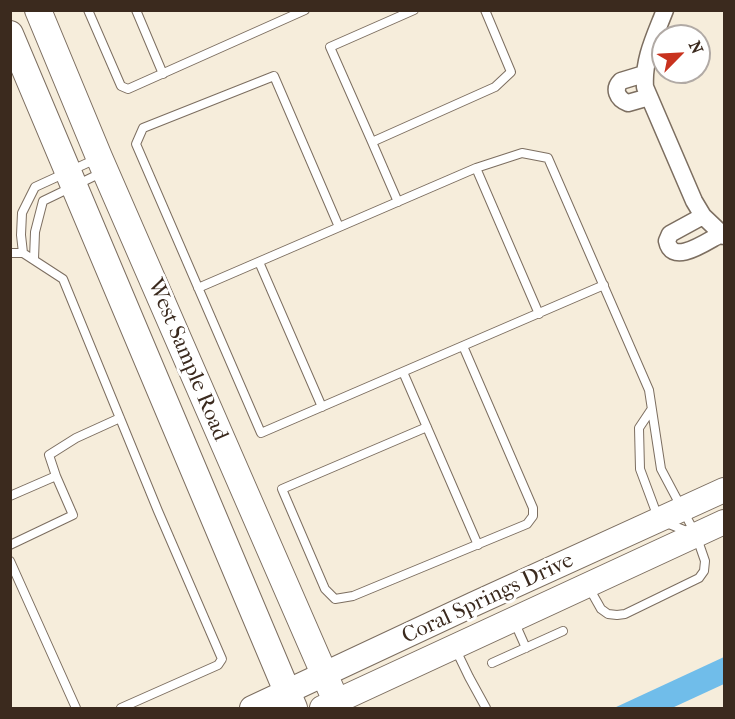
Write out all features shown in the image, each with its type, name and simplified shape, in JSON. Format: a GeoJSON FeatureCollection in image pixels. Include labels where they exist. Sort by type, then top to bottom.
{"type":"FeatureCollection","features":[{"type":"Feature","properties":{"kind":"main road","name":"West Sample Road"},"geometry":{"type":"LineString","coordinates":[[38,10],[102,164],[324,675],[332,706]]}},
{"type":"Feature","properties":{"kind":"main road","name":"West Sample Road"},"geometry":{"type":"LineString","coordinates":[[10,34],[291,701]]}},
{"type":"Feature","properties":{"kind":"main road","name":"Coral Springs Drive"},"geometry":{"type":"LineString","coordinates":[[252,708],[291,701],[324,675],[724,489]]}},
{"type":"Feature","properties":{"kind":"main road","name":"Coral Springs Drive"},"geometry":{"type":"LineString","coordinates":[[332,706],[724,522]]}},
{"type":"Feature","properties":{"kind":"street"},"geometry":{"type":"LineString","coordinates":[[665,10],[648,52],[644,74],[645,87],[694,201],[703,216],[723,235],[683,253],[679,254],[671,250],[667,241],[670,234],[703,216]]}},
{"type":"Feature","properties":{"kind":"street"},"geometry":{"type":"LineString","coordinates":[[644,74],[621,81],[617,94],[619,98],[628,103],[649,97]]}},
{"type":"Feature","properties":{"kind":"lane"},"geometry":{"type":"LineString","coordinates":[[88,10],[121,86],[128,90],[305,10]]}},
{"type":"Feature","properties":{"kind":"lane"},"geometry":{"type":"LineString","coordinates":[[136,10],[163,74]]}},
{"type":"Feature","properties":{"kind":"lane"},"geometry":{"type":"LineString","coordinates":[[398,202],[330,47],[414,10]]}},
{"type":"Feature","properties":{"kind":"lane"},"geometry":{"type":"LineString","coordinates":[[372,142],[495,87],[511,72],[485,10]]}},
{"type":"Feature","properties":{"kind":"lane"},"geometry":{"type":"LineString","coordinates":[[339,227],[274,76],[143,128],[136,144],[261,433],[604,285]]}},
{"type":"Feature","properties":{"kind":"lane"},"geometry":{"type":"LineString","coordinates":[[198,288],[477,168],[522,153],[548,158],[649,390],[661,469],[696,535],[705,561],[704,571],[699,578],[625,614],[609,614],[601,609],[587,585]]}},
{"type":"Feature","properties":{"kind":"lane"},"geometry":{"type":"LineString","coordinates":[[23,253],[22,213],[35,187],[71,178],[102,164]]}},
{"type":"Feature","properties":{"kind":"lane"},"geometry":{"type":"LineString","coordinates":[[34,259],[35,232],[43,201],[71,178],[102,164]]}},
{"type":"Feature","properties":{"kind":"lane"},"geometry":{"type":"LineString","coordinates":[[477,168],[539,314]]}},
{"type":"Feature","properties":{"kind":"lane"},"geometry":{"type":"LineString","coordinates":[[10,253],[23,253],[63,279],[222,659],[218,665],[122,708]]}},
{"type":"Feature","properties":{"kind":"lane"},"geometry":{"type":"LineString","coordinates":[[259,262],[322,407]]}},
{"type":"Feature","properties":{"kind":"lane"},"geometry":{"type":"LineString","coordinates":[[427,428],[282,489],[325,590],[335,599],[353,596],[478,545],[527,524],[533,516],[533,508],[463,346]]}},
{"type":"Feature","properties":{"kind":"lane"},"geometry":{"type":"LineString","coordinates":[[403,372],[478,545]]}},
{"type":"Feature","properties":{"kind":"lane"},"geometry":{"type":"LineString","coordinates":[[651,410],[639,428],[640,469],[658,520],[696,535]]}},
{"type":"Feature","properties":{"kind":"lane"},"geometry":{"type":"LineString","coordinates":[[10,545],[73,515],[49,455],[76,438],[120,417]]}},
{"type":"Feature","properties":{"kind":"lane"},"geometry":{"type":"LineString","coordinates":[[10,496],[56,476]]}},
{"type":"Feature","properties":{"kind":"lane"},"geometry":{"type":"LineString","coordinates":[[10,561],[76,708]]}},
{"type":"Feature","properties":{"kind":"lane"},"geometry":{"type":"LineString","coordinates":[[514,620],[526,648]]}},
{"type":"Feature","properties":{"kind":"lane"},"geometry":{"type":"LineString","coordinates":[[492,663],[562,631]]}},
{"type":"Feature","properties":{"kind":"lane"},"geometry":{"type":"LineString","coordinates":[[455,647],[468,677],[486,708]]}},
{"type":"Feature","properties":{"kind":"water"},"geometry":{"type":"Polygon","coordinates":[[[724,657],[724,684],[672,708],[614,708],[724,657]]]}}]}
